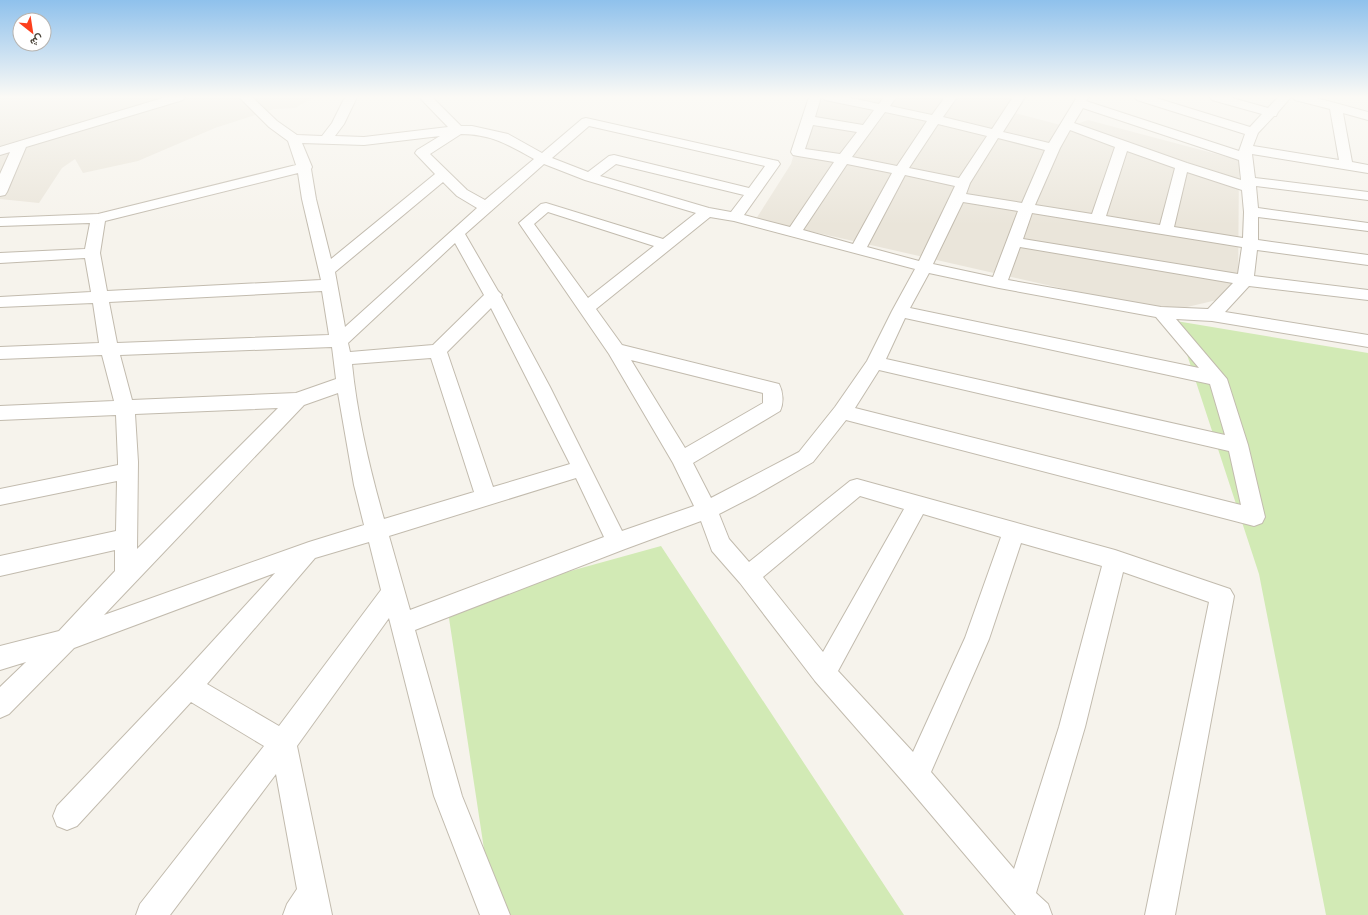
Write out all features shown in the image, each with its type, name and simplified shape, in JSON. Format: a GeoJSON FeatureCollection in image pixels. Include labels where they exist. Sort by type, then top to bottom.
{"type":"FeatureCollection","features":[{"type":"Feature","properties":{"kind":"street"},"geometry":{"type":"LineString","coordinates":[[0,152],[40,140]]}},
{"type":"Feature","properties":{"kind":"street"},"geometry":{"type":"LineString","coordinates":[[294,140],[305,167],[309,199],[328,278],[343,359],[345,383],[364,484],[448,796],[495,915]]}},
{"type":"Feature","properties":{"kind":"street"},"geometry":{"type":"LineString","coordinates":[[316,140],[364,141],[375,140]]}},
{"type":"Feature","properties":{"kind":"street"},"geometry":{"type":"LineString","coordinates":[[443,140],[422,153],[462,193],[486,207]]}},
{"type":"Feature","properties":{"kind":"street"},"geometry":{"type":"LineString","coordinates":[[509,140],[543,159],[590,177],[707,212],[858,249],[924,267],[999,283],[1161,313],[1212,315],[1368,341]]}},
{"type":"Feature","properties":{"kind":"street"},"geometry":{"type":"LineString","coordinates":[[0,353],[340,341],[458,235],[486,207],[565,140]]}},
{"type":"Feature","properties":{"kind":"street"},"geometry":{"type":"LineString","coordinates":[[590,177],[614,159],[635,140]]}},
{"type":"Feature","properties":{"kind":"street"},"geometry":{"type":"LineString","coordinates":[[667,140],[773,164],[735,218]]}},
{"type":"Feature","properties":{"kind":"street"},"geometry":{"type":"LineString","coordinates":[[802,140],[798,152],[843,159],[900,171],[960,190],[1027,207],[1250,244],[1368,260]]}},
{"type":"Feature","properties":{"kind":"street"},"geometry":{"type":"LineString","coordinates":[[794,233],[857,140]]}},
{"type":"Feature","properties":{"kind":"street"},"geometry":{"type":"LineString","coordinates":[[858,249],[900,171],[921,140]]}},
{"type":"Feature","properties":{"kind":"street"},"geometry":{"type":"LineString","coordinates":[[402,624],[617,542],[707,510],[749,489],[806,457],[842,412],[875,363],[900,311],[924,267],[960,190],[991,140]]}},
{"type":"Feature","properties":{"kind":"street"},"geometry":{"type":"LineString","coordinates":[[1021,140],[1053,148]]}},
{"type":"Feature","properties":{"kind":"street"},"geometry":{"type":"LineString","coordinates":[[999,283],[1027,207],[1058,140]]}},
{"type":"Feature","properties":{"kind":"street"},"geometry":{"type":"LineString","coordinates":[[1107,140],[1182,166],[1248,184],[1368,196]]}},
{"type":"Feature","properties":{"kind":"street"},"geometry":{"type":"LineString","coordinates":[[1204,140],[1245,153],[1346,164],[1368,169]]}},
{"type":"Feature","properties":{"kind":"street"},"geometry":{"type":"LineString","coordinates":[[1212,315],[1245,280],[1250,244],[1251,212],[1245,153],[1249,140]]}},
{"type":"Feature","properties":{"kind":"street"},"geometry":{"type":"LineString","coordinates":[[1342,140],[1346,164]]}},
{"type":"Feature","properties":{"kind":"street"},"geometry":{"type":"LineString","coordinates":[[1098,218],[1122,145]]}},
{"type":"Feature","properties":{"kind":"street"},"geometry":{"type":"LineString","coordinates":[[0,192],[20,146]]}},
{"type":"Feature","properties":{"kind":"street"},"geometry":{"type":"LineString","coordinates":[[614,159],[753,193]]}},
{"type":"Feature","properties":{"kind":"street"},"geometry":{"type":"LineString","coordinates":[[1166,229],[1182,166]]}},
{"type":"Feature","properties":{"kind":"street"},"geometry":{"type":"LineString","coordinates":[[2,225],[98,218],[305,167]]}},
{"type":"Feature","properties":{"kind":"street"},"geometry":{"type":"LineString","coordinates":[[0,302],[100,298],[328,278],[444,174]]}},
{"type":"Feature","properties":{"kind":"street"},"geometry":{"type":"LineString","coordinates":[[667,245],[546,207],[526,223],[587,307],[616,350],[682,460],[707,510],[720,544],[748,576],[824,673],[916,775],[1029,907]]}},
{"type":"Feature","properties":{"kind":"street"},"geometry":{"type":"LineString","coordinates":[[587,307],[707,212]]}},
{"type":"Feature","properties":{"kind":"street"},"geometry":{"type":"LineString","coordinates":[[1251,212],[1368,227]]}},
{"type":"Feature","properties":{"kind":"street"},"geometry":{"type":"LineString","coordinates":[[98,218],[92,253],[109,348],[125,408],[128,471],[126,575]]}},
{"type":"Feature","properties":{"kind":"street"},"geometry":{"type":"LineString","coordinates":[[458,235],[494,295],[582,468],[617,542]]}},
{"type":"Feature","properties":{"kind":"street"},"geometry":{"type":"LineString","coordinates":[[1015,242],[1245,280],[1368,295]]}},
{"type":"Feature","properties":{"kind":"street"},"geometry":{"type":"LineString","coordinates":[[0,258],[92,253]]}},
{"type":"Feature","properties":{"kind":"street"},"geometry":{"type":"LineString","coordinates":[[343,359],[438,351],[494,295]]}},
{"type":"Feature","properties":{"kind":"street"},"geometry":{"type":"LineString","coordinates":[[900,311],[1218,379]]}},
{"type":"Feature","properties":{"kind":"street"},"geometry":{"type":"LineString","coordinates":[[842,412],[1254,516],[1238,445],[1218,379],[1161,313]]}},
{"type":"Feature","properties":{"kind":"street"},"geometry":{"type":"LineString","coordinates":[[616,350],[772,389],[773,406],[682,460]]}},
{"type":"Feature","properties":{"kind":"street"},"geometry":{"type":"LineString","coordinates":[[438,351],[486,498]]}},
{"type":"Feature","properties":{"kind":"street"},"geometry":{"type":"LineString","coordinates":[[875,363],[1238,445]]}},
{"type":"Feature","properties":{"kind":"street"},"geometry":{"type":"LineString","coordinates":[[0,413],[297,400],[345,383]]}},
{"type":"Feature","properties":{"kind":"street"},"geometry":{"type":"LineString","coordinates":[[0,705],[66,640],[126,575],[297,400]]}},
{"type":"Feature","properties":{"kind":"street"},"geometry":{"type":"LineString","coordinates":[[0,658],[66,640],[309,551],[582,468]]}},
{"type":"Feature","properties":{"kind":"street"},"geometry":{"type":"LineString","coordinates":[[0,497],[128,471]]}},
{"type":"Feature","properties":{"kind":"street"},"geometry":{"type":"LineString","coordinates":[[748,576],[857,487],[1115,560],[1222,596],[1160,915]]}},
{"type":"Feature","properties":{"kind":"street"},"geometry":{"type":"LineString","coordinates":[[824,673],[918,504]]}},
{"type":"Feature","properties":{"kind":"street"},"geometry":{"type":"LineString","coordinates":[[916,775],[976,639],[1014,532]]}},
{"type":"Feature","properties":{"kind":"street"},"geometry":{"type":"LineString","coordinates":[[0,566],[127,538]]}},
{"type":"Feature","properties":{"kind":"street"},"geometry":{"type":"LineString","coordinates":[[67,816],[188,687],[309,551]]}},
{"type":"Feature","properties":{"kind":"street"},"geometry":{"type":"LineString","coordinates":[[1029,907],[1072,727],[1115,560]]}},
{"type":"Feature","properties":{"kind":"street"},"geometry":{"type":"LineString","coordinates":[[151,915],[283,743],[393,593]]}},
{"type":"Feature","properties":{"kind":"street"},"geometry":{"type":"LineString","coordinates":[[188,687],[283,743]]}},
{"type":"Feature","properties":{"kind":"street"},"geometry":{"type":"LineString","coordinates":[[283,743],[309,908]]}},
{"type":"Feature","properties":{"kind":"shaded area"},"geometry":{"type":"Polygon","coordinates":[[[0,140],[188,140],[138,161],[83,173],[75,159],[62,168],[39,203],[0,199],[0,140]]]}},
{"type":"Feature","properties":{"kind":"shaded area"},"geometry":{"type":"Polygon","coordinates":[[[798,140],[1162,140],[1239,160],[1238,295],[1166,312],[756,219],[791,164],[798,140]]]}},
{"type":"Feature","properties":{"kind":"green space"},"geometry":{"type":"Polygon","coordinates":[[[1176,321],[1368,353],[1368,915],[1326,915],[1259,574],[1176,321]]]}},
{"type":"Feature","properties":{"kind":"green space"},"geometry":{"type":"Polygon","coordinates":[[[661,546],[904,915],[494,915],[447,605],[661,546]]]}}]}
